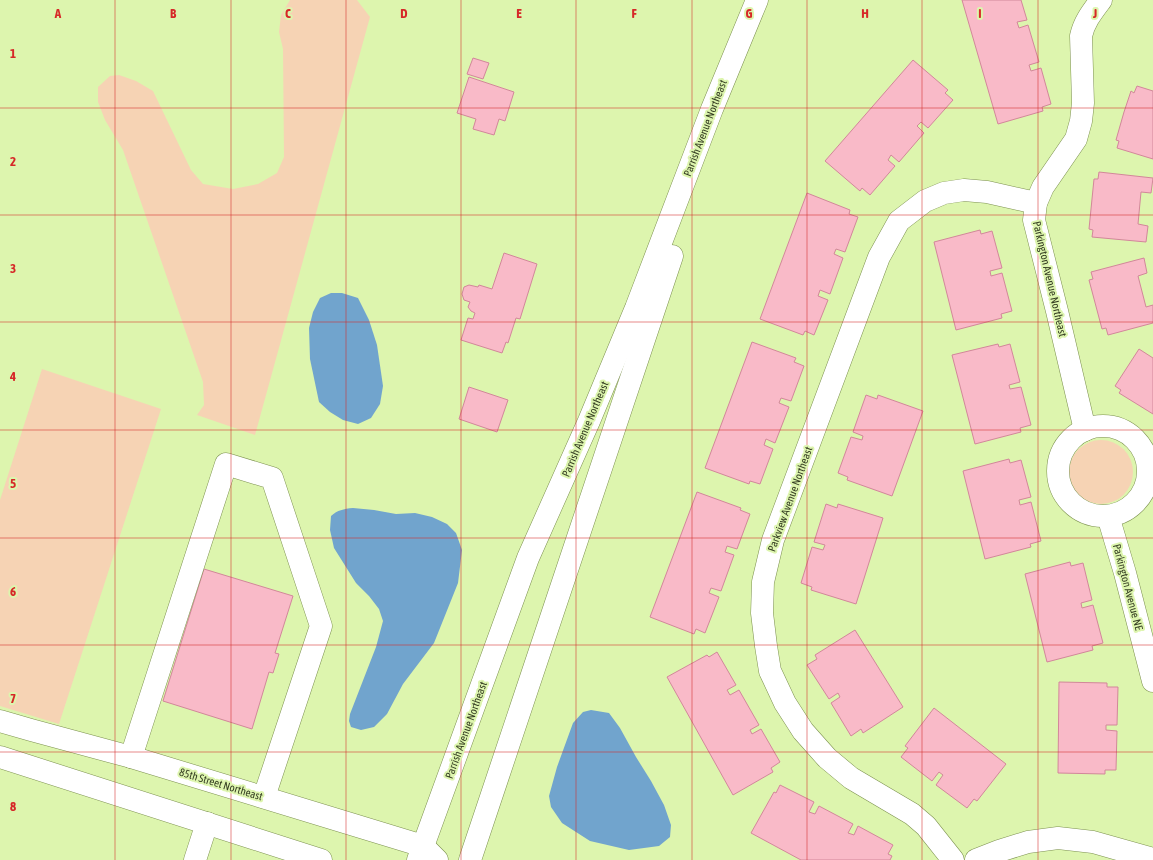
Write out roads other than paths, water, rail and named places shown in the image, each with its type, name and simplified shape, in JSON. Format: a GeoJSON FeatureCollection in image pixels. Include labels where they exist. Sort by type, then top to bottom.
{"type":"FeatureCollection","features":[{"type":"Feature","properties":{"kind":"street","name":"Parrish Avenue Northeast"},"geometry":{"type":"LineString","coordinates":[[426,855],[528,558],[589,421],[633,315],[712,109],[757,0]]}},
{"type":"Feature","properties":{"kind":"street","name":"Parrish Avenue Northeast"},"geometry":{"type":"LineString","coordinates":[[470,860],[654,308],[760,0]]}},
{"type":"Feature","properties":{"kind":"street","name":"Parkington Avenue Northeast"},"geometry":{"type":"LineString","coordinates":[[1085,430],[1034,220],[1036,203],[1043,187],[1076,139],[1081,121],[1083,103],[1081,36],[1089,16],[1101,0]]}},
{"type":"Feature","properties":{"kind":"street","name":"Parkview Avenue Northeast"},"geometry":{"type":"LineString","coordinates":[[953,860],[926,826],[912,814],[851,778],[827,758],[802,731],[785,703],[770,671],[762,613],[763,582],[773,540],[879,257],[899,221],[925,201],[944,193],[964,190],[987,192],[1036,203]]}},
{"type":"Feature","properties":{"kind":"street"},"geometry":{"type":"LineString","coordinates":[[1106,426],[1120,429],[1133,437],[1150,461],[1148,477],[1143,491],[1135,503],[1122,511],[1108,516],[1093,515],[1079,509],[1068,500],[1060,486],[1057,472],[1060,456],[1067,443],[1078,433],[1091,427],[1106,426]]}},
{"type":"Feature","properties":{"kind":"street"},"geometry":{"type":"LineString","coordinates":[[132,757],[226,464],[233,466],[272,478],[321,626],[264,797]]}},
{"type":"Feature","properties":{"kind":"street","name":"Parkington Avenue NE"},"geometry":{"type":"LineString","coordinates":[[1108,516],[1125,573],[1153,681]]}},
{"type":"Feature","properties":{"kind":"street","name":"85th Street Northeast"},"geometry":{"type":"LineString","coordinates":[[0,721],[132,757],[264,797],[426,855]]}},
{"type":"Feature","properties":{"kind":"street"},"geometry":{"type":"LineString","coordinates":[[0,757],[321,860]]}},
{"type":"Feature","properties":{"kind":"street"},"geometry":{"type":"LineString","coordinates":[[195,860],[207,823]]}},
{"type":"Feature","properties":{"kind":"street"},"geometry":{"type":"LineString","coordinates":[[976,860],[999,850],[1028,842],[1058,838],[1093,842],[1153,860]]}},
{"type":"Feature","properties":{"kind":"water"},"geometry":{"type":"Polygon","coordinates":[[[331,293],[342,293],[358,298],[369,320],[377,345],[383,386],[380,404],[371,418],[358,424],[343,420],[330,412],[319,402],[310,359],[309,328],[313,312],[320,298],[331,293]]]}},
{"type":"Feature","properties":{"kind":"water"},"geometry":{"type":"Polygon","coordinates":[[[353,508],[396,514],[415,513],[432,517],[447,524],[456,533],[462,550],[458,583],[434,643],[403,684],[387,714],[374,727],[361,730],[351,727],[349,721],[350,714],[376,647],[383,621],[379,609],[356,583],[334,548],[330,530],[331,516],[341,510],[353,508]]]}},
{"type":"Feature","properties":{"kind":"water"},"geometry":{"type":"Polygon","coordinates":[[[591,710],[609,713],[620,728],[664,805],[671,825],[670,837],[659,846],[629,850],[590,841],[562,823],[551,807],[549,796],[557,767],[573,723],[583,712],[591,710]]]}}]}
